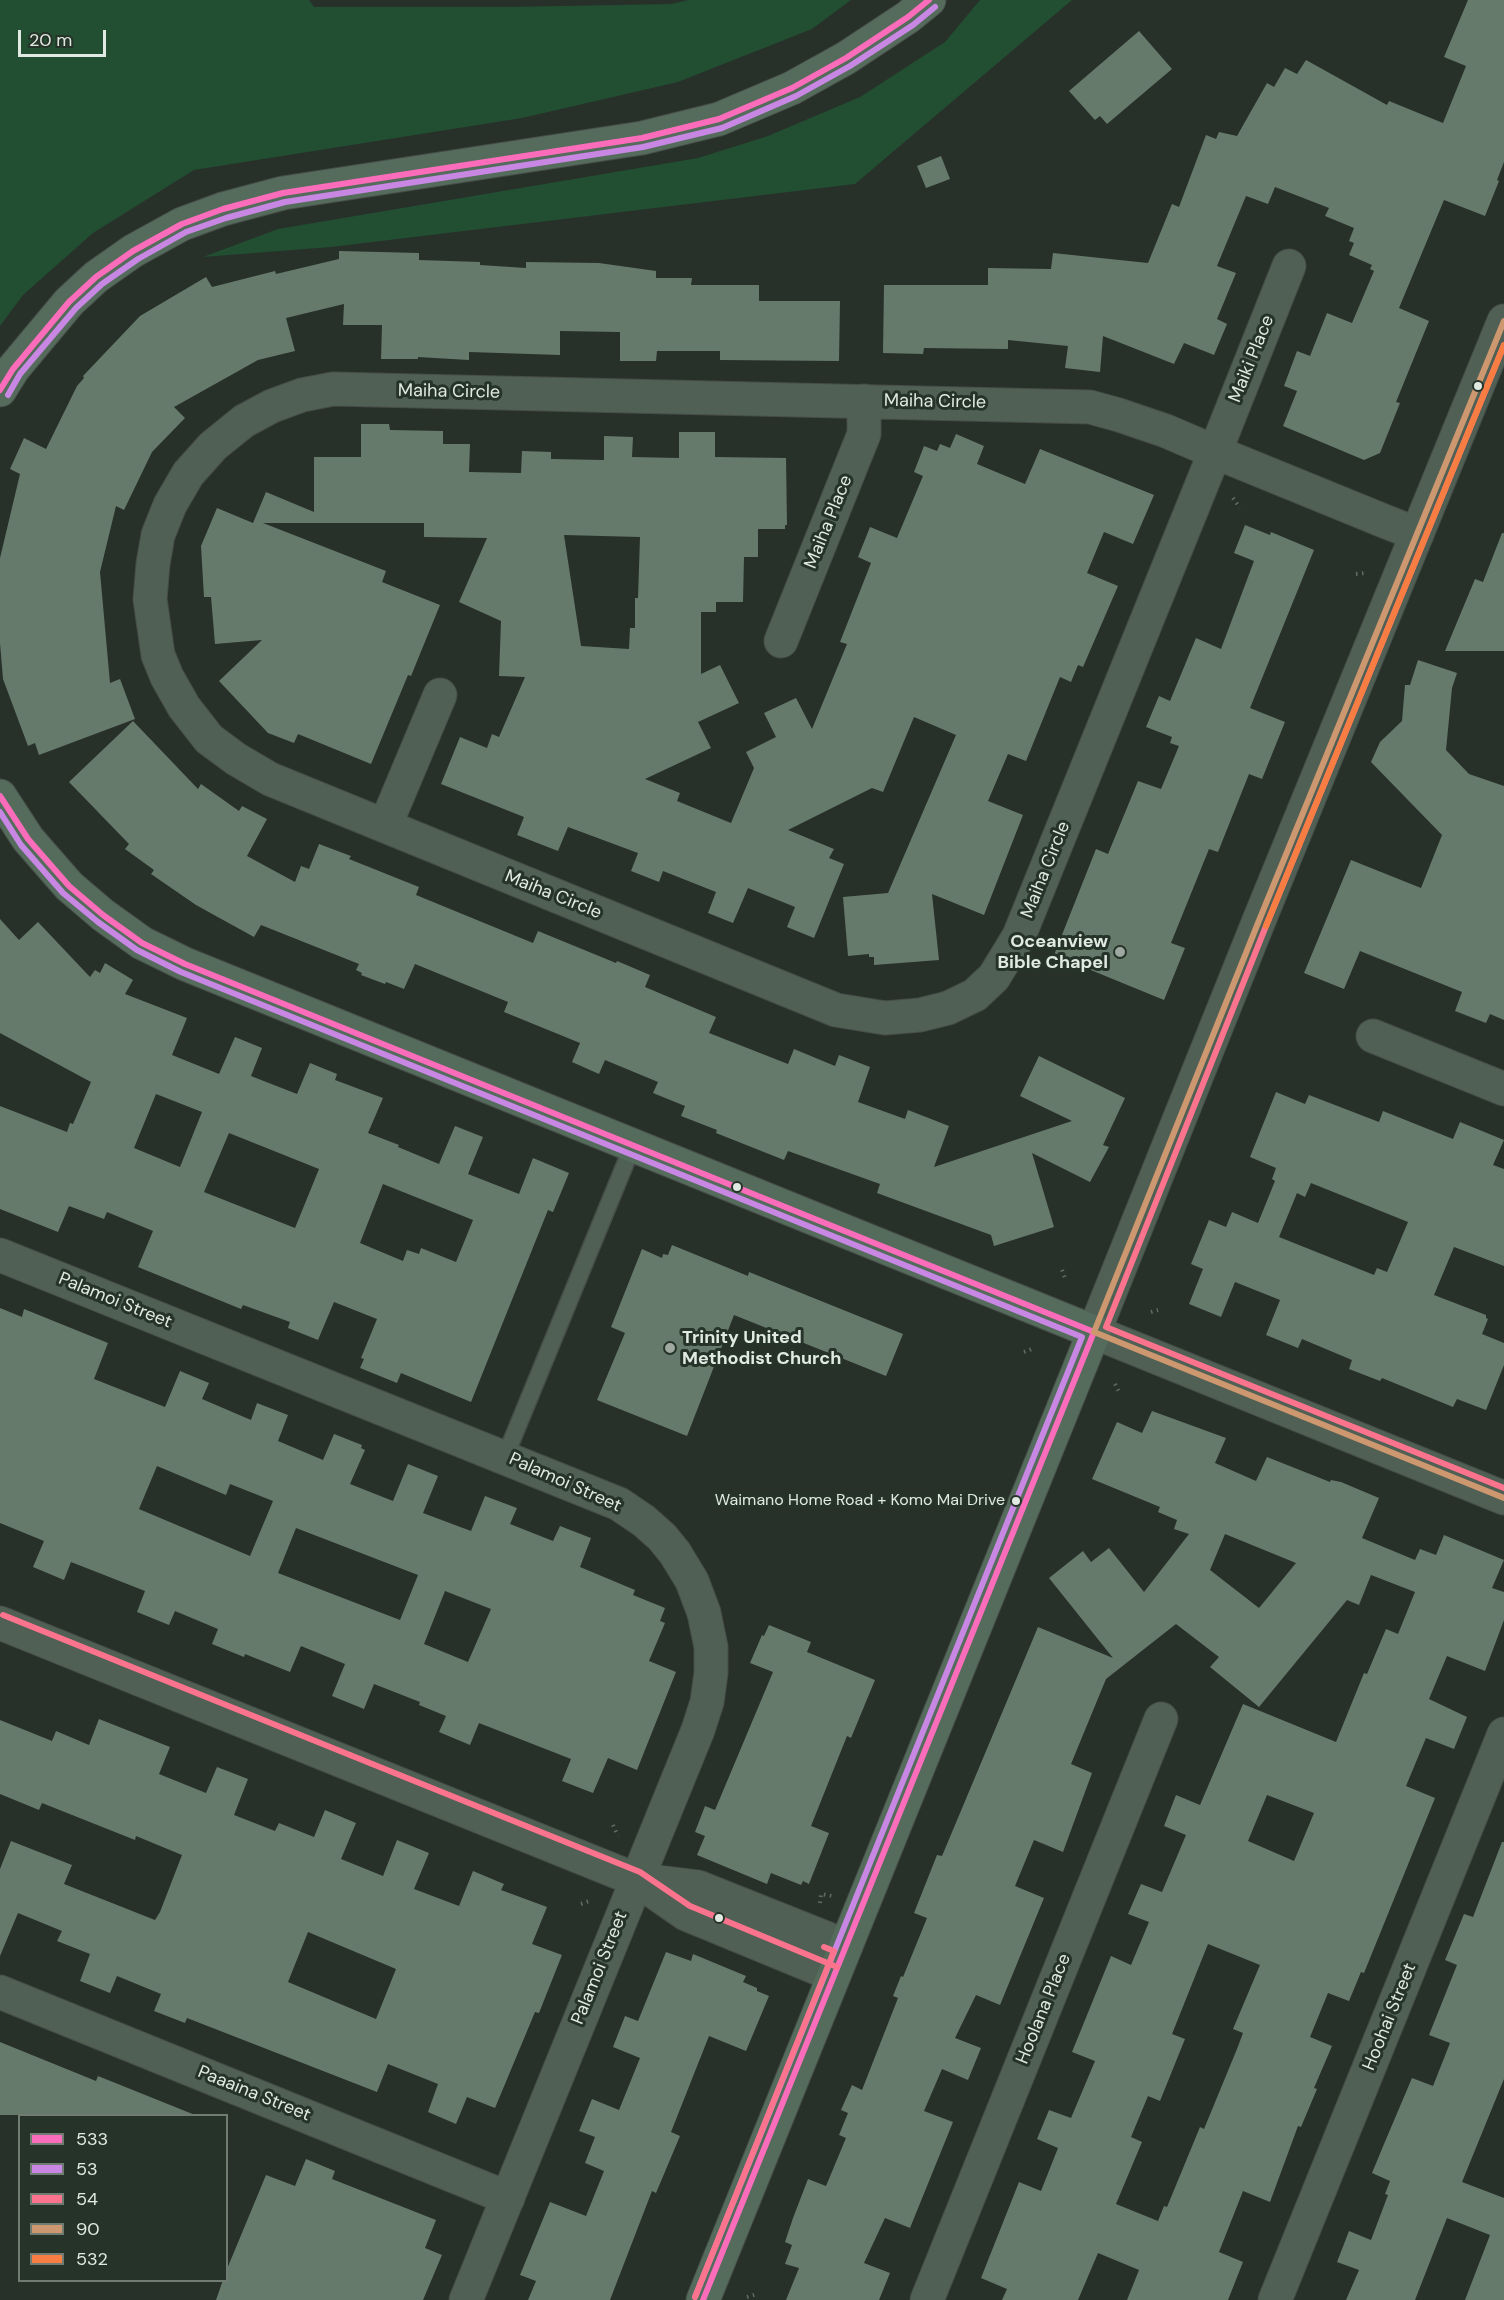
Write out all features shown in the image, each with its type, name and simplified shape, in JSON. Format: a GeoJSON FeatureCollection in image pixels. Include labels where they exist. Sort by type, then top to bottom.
{"type":"FeatureCollection","features":[{"type":"Feature","properties":{"kind":"main road"},"geometry":{"type":"LineString","coordinates":[[0,390],[13,369],[69,302],[96,277],[133,251],[182,224],[223,209],[282,193],[642,138],[719,119],[792,88],[846,58],[908,17],[929,0]]}},
{"type":"Feature","properties":{"kind":"main road"},"geometry":{"type":"LineString","coordinates":[[0,796],[28,839],[69,886],[103,915],[142,943],[196,969],[1094,1332],[703,2300]]}},
{"type":"Feature","properties":{"kind":"street","name":"Maiki Place"},"geometry":{"type":"LineString","coordinates":[[1215,452],[1289,266]]}},
{"type":"Feature","properties":{"kind":"street"},"geometry":{"type":"LineString","coordinates":[[1504,321],[1094,1332],[1504,1498]]}},
{"type":"Feature","properties":{"kind":"street","name":"Maiha Circle"},"geometry":{"type":"LineString","coordinates":[[1215,452],[1019,936],[994,977],[975,995],[948,1008],[920,1016],[885,1018],[836,1010],[270,779],[236,759],[209,739],[184,707],[158,655],[150,599],[157,545],[170,505],[188,474],[213,446],[244,421],[272,406],[302,395],[333,389],[1090,407],[1138,421],[1215,452],[1417,534]]}},
{"type":"Feature","properties":{"kind":"street","name":"Maiha Place"},"geometry":{"type":"LineString","coordinates":[[782,641],[864,434],[864,401]]}},
{"type":"Feature","properties":{"kind":"street"},"geometry":{"type":"LineString","coordinates":[[385,826],[440,695]]}},
{"type":"Feature","properties":{"kind":"street"},"geometry":{"type":"LineString","coordinates":[[1373,1036],[1504,1089]]}},
{"type":"Feature","properties":{"kind":"street","name":"Palamoi Street"},"geometry":{"type":"LineString","coordinates":[[0,1255],[619,1504],[644,1521],[675,1553],[692,1581],[704,1613],[711,1647],[711,1673],[707,1702],[698,1730],[466,2300]]}},
{"type":"Feature","properties":{"kind":"street"},"geometry":{"type":"LineString","coordinates":[[0,1623],[637,1880],[698,1887],[840,1960]]}},
{"type":"Feature","properties":{"kind":"street","name":"Hoolana Place"},"geometry":{"type":"LineString","coordinates":[[927,2300],[1161,1719]]}},
{"type":"Feature","properties":{"kind":"street","name":"Hoohai Street"},"geometry":{"type":"LineString","coordinates":[[1275,2300],[1504,1734]]}},
{"type":"Feature","properties":{"kind":"street","name":"Paaaina Street"},"geometry":{"type":"LineString","coordinates":[[0,1992],[508,2198]]}},
{"type":"Feature","properties":{"kind":"lane"},"geometry":{"type":"LineString","coordinates":[[505,1457],[633,1145]]}},
{"type":"Feature","properties":{"kind":"path"},"geometry":{"type":"LineString","coordinates":[[1233,498],[1240,508]]}},
{"type":"Feature","properties":{"kind":"path"},"geometry":{"type":"LineString","coordinates":[[1356,574],[1365,573]]}},
{"type":"Feature","properties":{"kind":"path"},"geometry":{"type":"LineString","coordinates":[[1062,1270],[1065,1278]]}},
{"type":"Feature","properties":{"kind":"path"},"geometry":{"type":"LineString","coordinates":[[1151,1312],[1158,1310]]}},
{"type":"Feature","properties":{"kind":"path"},"geometry":{"type":"LineString","coordinates":[[1024,1352],[1032,1349]]}},
{"type":"Feature","properties":{"kind":"path"},"geometry":{"type":"LineString","coordinates":[[1115,1384],[1120,1394]]}},
{"type":"Feature","properties":{"kind":"path"},"geometry":{"type":"LineString","coordinates":[[613,1826],[618,1836]]}},
{"type":"Feature","properties":{"kind":"path"},"geometry":{"type":"LineString","coordinates":[[818,1912],[821,1894],[835,1897]]}},
{"type":"Feature","properties":{"kind":"path"},"geometry":{"type":"LineString","coordinates":[[581,1904],[592,1900]]}},
{"type":"Feature","properties":{"kind":"path"},"geometry":{"type":"LineString","coordinates":[[747,2297],[758,2294]]}},
{"type":"Feature","properties":{"kind":"green space"},"geometry":{"type":"Polygon","coordinates":[[[0,0],[309,0],[314,7],[506,7],[671,4],[688,0],[851,0],[812,29],[678,82],[522,118],[194,170],[93,233],[23,295],[0,326],[0,0]]]}},
{"type":"Feature","properties":{"kind":"green space"},"geometry":{"type":"Polygon","coordinates":[[[980,0],[1072,0],[855,184],[331,247],[203,257],[278,229],[698,158],[768,136],[860,97],[945,42],[980,0]]]}},
{"type":"Feature","properties":{"kind":"building"},"geometry":{"type":"Polygon","coordinates":[[[1468,0],[1504,0],[1504,162],[1485,216],[1444,200],[1399,308],[1429,321],[1396,402],[1400,403],[1380,453],[1364,460],[1283,426],[1297,391],[1284,386],[1297,351],[1310,356],[1327,313],[1352,323],[1374,271],[1370,269],[1372,265],[1349,255],[1354,243],[1349,241],[1354,228],[1325,216],[1329,208],[1275,187],[1268,204],[1246,196],[1217,266],[1236,273],[1217,319],[1227,324],[1214,355],[1184,343],[1174,364],[1103,336],[1100,372],[1065,368],[1068,346],[1008,340],[1008,349],[924,348],[923,354],[883,353],[884,285],[988,285],[988,268],[1051,269],[1053,253],[1148,263],[1172,204],[1179,207],[1206,135],[1216,139],[1219,132],[1237,136],[1267,83],[1274,87],[1285,68],[1297,74],[1306,60],[1387,105],[1389,101],[1443,123],[1466,66],[1444,57],[1468,0]]]}},
{"type":"Feature","properties":{"kind":"building"},"geometry":{"type":"Polygon","coordinates":[[[1139,31],[1172,69],[1107,124],[1100,116],[1095,120],[1069,91],[1139,31]]]}},
{"type":"Feature","properties":{"kind":"building"},"geometry":{"type":"Polygon","coordinates":[[[941,156],[950,179],[926,188],[917,166],[941,156]]]}},
{"type":"Feature","properties":{"kind":"building"},"geometry":{"type":"Polygon","coordinates":[[[339,251],[419,253],[419,260],[480,262],[480,265],[526,268],[526,262],[599,263],[656,271],[656,278],[692,278],[691,285],[759,285],[759,301],[840,301],[839,361],[720,360],[720,351],[657,351],[656,361],[620,361],[620,332],[560,331],[560,355],[469,352],[469,360],[418,357],[418,359],[381,359],[382,325],[343,325],[344,304],[286,318],[295,351],[258,360],[174,407],[185,418],[152,452],[124,510],[116,506],[100,572],[110,683],[120,679],[135,719],[39,755],[35,743],[28,746],[3,679],[0,643],[0,558],[20,474],[10,469],[24,438],[46,449],[83,376],[140,316],[206,277],[212,287],[275,271],[276,274],[339,259],[339,251]]]}},
{"type":"Feature","properties":{"kind":"building"},"geometry":{"type":"Polygon","coordinates":[[[361,424],[389,424],[390,430],[443,431],[443,444],[470,444],[469,472],[521,473],[522,451],[551,452],[551,459],[604,460],[604,436],[633,437],[632,457],[679,458],[679,432],[715,432],[715,457],[786,458],[787,525],[785,529],[758,529],[758,557],[744,557],[743,602],[716,602],[716,612],[701,612],[701,674],[720,665],[739,703],[698,722],[711,748],[645,779],[680,793],[677,801],[731,823],[754,768],[746,752],[776,737],[764,713],[796,698],[812,729],[847,644],[840,642],[871,563],[858,557],[870,527],[897,538],[923,476],[914,472],[924,446],[937,451],[940,444],[950,448],[956,434],[984,446],[977,464],[1025,484],[1040,449],[1154,495],[1133,544],[1104,532],[1087,573],[1118,586],[1083,667],[1078,665],[1071,682],[1060,677],[1026,761],[1008,754],[988,801],[1023,815],[984,915],[932,894],[939,960],[874,965],[874,957],[869,957],[869,954],[848,956],[843,897],[888,893],[956,735],[914,717],[883,792],[872,788],[788,830],[834,849],[829,858],[844,864],[814,938],[787,927],[795,907],[748,888],[733,923],[708,913],[716,892],[663,871],[659,882],[631,871],[638,853],[568,827],[558,851],[517,835],[524,817],[441,784],[460,737],[487,748],[492,734],[499,737],[525,677],[499,676],[501,621],[459,602],[487,538],[424,537],[424,523],[263,523],[386,571],[382,582],[440,605],[371,764],[298,734],[294,743],[268,733],[219,681],[262,640],[215,644],[211,597],[204,597],[201,546],[217,508],[253,523],[266,492],[314,512],[314,457],[361,457],[361,424]],[[564,535],[581,646],[629,649],[630,628],[635,628],[635,598],[638,598],[640,537],[564,535]]]}},
{"type":"Feature","properties":{"kind":"building"},"geometry":{"type":"Polygon","coordinates":[[[1245,525],[1270,535],[1271,532],[1314,550],[1250,708],[1285,722],[1262,779],[1249,774],[1218,852],[1209,849],[1171,943],[1185,948],[1164,1000],[1054,955],[1096,849],[1108,854],[1138,781],[1161,789],[1179,746],[1170,743],[1172,737],[1146,727],[1159,696],[1170,701],[1196,638],[1221,649],[1254,561],[1234,553],[1245,525]]]}},
{"type":"Feature","properties":{"kind":"building"},"geometry":{"type":"Polygon","coordinates":[[[1502,533],[1504,533],[1504,651],[1445,651],[1475,579],[1483,582],[1502,533]]]}},
{"type":"Feature","properties":{"kind":"building"},"geometry":{"type":"Polygon","coordinates":[[[1418,660],[1457,673],[1452,688],[1446,750],[1469,774],[1504,786],[1504,1020],[1490,1014],[1486,1023],[1455,1011],[1462,992],[1360,951],[1344,989],[1304,973],[1351,860],[1421,888],[1442,835],[1371,762],[1380,742],[1402,721],[1405,685],[1410,685],[1418,660]]]}},
{"type":"Feature","properties":{"kind":"building"},"geometry":{"type":"Polygon","coordinates":[[[133,721],[198,789],[201,784],[239,811],[242,806],[267,819],[247,856],[295,882],[301,866],[309,869],[319,844],[351,856],[349,859],[419,887],[416,895],[533,943],[538,931],[650,975],[645,987],[716,1017],[709,1033],[788,1064],[794,1049],[835,1066],[839,1055],[870,1067],[858,1102],[905,1119],[908,1110],[949,1126],[934,1167],[1072,1121],[1020,1096],[1039,1056],[1125,1098],[1103,1145],[1109,1147],[1090,1182],[1032,1153],[1054,1227],[994,1246],[991,1235],[877,1193],[880,1184],[788,1151],[784,1160],[716,1133],[717,1130],[681,1116],[685,1106],[653,1093],[658,1082],[605,1060],[599,1074],[572,1062],[580,1043],[504,1012],[508,1002],[415,964],[404,989],[361,975],[362,973],[356,970],[359,964],[261,925],[254,937],[196,905],[151,874],[154,870],[125,849],[129,844],[69,782],[133,721]]]}},
{"type":"Feature","properties":{"kind":"building"},"geometry":{"type":"Polygon","coordinates":[[[0,919],[19,940],[38,922],[90,977],[95,970],[100,973],[105,963],[133,980],[125,994],[187,1018],[172,1055],[219,1074],[235,1037],[262,1048],[251,1076],[297,1094],[310,1063],[337,1074],[335,1080],[383,1098],[368,1133],[439,1164],[455,1126],[483,1137],[468,1174],[519,1194],[533,1158],[569,1173],[553,1212],[548,1210],[471,1402],[401,1373],[397,1383],[360,1368],[364,1359],[361,1358],[377,1319],[334,1302],[318,1340],[288,1328],[290,1322],[243,1305],[241,1309],[138,1267],[153,1231],[107,1212],[104,1219],[69,1206],[58,1232],[0,1209],[0,1106],[67,1132],[70,1123],[73,1124],[91,1082],[0,1033],[0,919]],[[156,1094],[134,1148],[180,1167],[202,1112],[156,1094]],[[229,1133],[204,1192],[295,1228],[319,1169],[229,1133]],[[383,1184],[360,1243],[403,1261],[407,1250],[419,1254],[421,1248],[456,1262],[473,1220],[383,1184]]]}},
{"type":"Feature","properties":{"kind":"building"},"geometry":{"type":"Polygon","coordinates":[[[1276,1092],[1305,1104],[1309,1095],[1379,1122],[1383,1111],[1453,1139],[1460,1122],[1504,1140],[1493,1165],[1504,1169],[1504,1266],[1454,1247],[1434,1295],[1486,1315],[1488,1319],[1482,1334],[1504,1343],[1504,1365],[1486,1410],[1457,1399],[1453,1407],[1382,1378],[1380,1381],[1349,1369],[1352,1360],[1302,1339],[1298,1348],[1266,1335],[1280,1300],[1235,1282],[1221,1317],[1189,1304],[1203,1269],[1191,1264],[1209,1220],[1226,1227],[1232,1212],[1258,1223],[1275,1181],[1272,1179],[1276,1168],[1250,1157],[1276,1092]],[[1311,1183],[1305,1197],[1297,1193],[1279,1237],[1374,1275],[1377,1268],[1387,1272],[1408,1222],[1311,1183]]]}},
{"type":"Feature","properties":{"kind":"building","name":"Trinity United Methodist Church"},"geometry":{"type":"Polygon","coordinates":[[[672,1245],[748,1276],[749,1272],[903,1334],[886,1376],[734,1315],[687,1436],[597,1400],[625,1333],[611,1327],[642,1249],[662,1258],[663,1254],[668,1255],[672,1245]]]}},
{"type":"Feature","properties":{"kind":"building"},"geometry":{"type":"Polygon","coordinates":[[[0,1308],[22,1317],[24,1309],[108,1343],[94,1379],[165,1407],[180,1371],[209,1383],[202,1399],[251,1420],[257,1403],[288,1415],[278,1441],[323,1460],[334,1434],[362,1445],[361,1448],[365,1450],[350,1484],[393,1501],[408,1464],[438,1476],[423,1513],[471,1531],[485,1496],[517,1508],[510,1524],[553,1541],[560,1526],[591,1538],[580,1567],[635,1590],[633,1595],[665,1608],[660,1621],[665,1623],[649,1661],[676,1672],[637,1770],[608,1758],[593,1793],[562,1781],[571,1759],[479,1723],[470,1745],[439,1732],[446,1716],[419,1705],[420,1702],[374,1684],[364,1709],[332,1696],[345,1664],[301,1646],[290,1672],[212,1644],[218,1629],[175,1611],[169,1625],[137,1612],[145,1591],[71,1562],[64,1580],[33,1567],[44,1541],[0,1523],[0,1308]],[[157,1466],[139,1509],[250,1556],[273,1501],[230,1484],[226,1495],[157,1466]],[[296,1528],[278,1573],[400,1620],[418,1575],[296,1528]],[[445,1591],[424,1644],[468,1662],[491,1609],[445,1591]]]}},
{"type":"Feature","properties":{"kind":"building"},"geometry":{"type":"Polygon","coordinates":[[[1152,1411],[1226,1438],[1215,1463],[1256,1481],[1267,1457],[1330,1482],[1331,1480],[1341,1482],[1379,1498],[1362,1538],[1415,1560],[1420,1549],[1436,1555],[1444,1535],[1504,1560],[1492,1588],[1504,1592],[1504,1620],[1485,1671],[1447,1656],[1429,1699],[1467,1717],[1454,1749],[1426,1738],[1406,1786],[1435,1798],[1364,1973],[1361,1972],[1349,2001],[1328,1993],[1310,2037],[1332,2046],[1314,2088],[1317,2089],[1301,2127],[1298,2126],[1270,2202],[1243,2191],[1219,2252],[1243,2262],[1228,2300],[1127,2300],[1139,2270],[1098,2253],[1078,2300],[1002,2300],[1007,2289],[981,2278],[1019,2182],[1041,2191],[1058,2148],[1037,2139],[1049,2110],[1071,2118],[1095,2061],[1072,2052],[1111,1956],[1131,1965],[1149,1922],[1128,1914],[1141,1884],[1162,1892],[1186,1835],[1164,1826],[1176,1795],[1200,1805],[1243,1704],[1336,1742],[1364,1673],[1367,1674],[1386,1629],[1398,1634],[1415,1592],[1371,1575],[1359,1605],[1347,1600],[1259,1707],[1210,1667],[1219,1657],[1176,1624],[1106,1679],[1071,1764],[1092,1773],[1063,1852],[1034,1840],[1015,1886],[1044,1898],[1000,2005],[976,1995],[955,2038],[981,2048],[968,2080],[942,2069],[924,2111],[953,2122],[910,2228],[885,2218],[864,2263],[890,2273],[879,2300],[786,2300],[799,2268],[785,2264],[792,2245],[785,2242],[793,2218],[808,2179],[826,2186],[846,2138],[839,2135],[848,2113],[841,2110],[852,2085],[862,2090],[898,1998],[893,1996],[927,1918],[914,1913],[937,1855],[942,1856],[1038,1627],[1113,1658],[1049,1578],[1083,1551],[1091,1562],[1109,1548],[1144,1592],[1189,1534],[1174,1529],[1177,1520],[1158,1512],[1160,1507],[1092,1479],[1117,1422],[1142,1433],[1152,1411]],[[1225,1534],[1210,1570],[1259,1608],[1296,1563],[1225,1534]],[[1267,1795],[1248,1841],[1294,1861],[1314,1813],[1267,1795]],[[1208,1944],[1172,2034],[1185,2039],[1160,2101],[1148,2096],[1131,2137],[1142,2142],[1116,2204],[1158,2221],[1164,2206],[1167,2207],[1200,2127],[1204,2129],[1237,2049],[1243,2033],[1233,2029],[1260,1965],[1208,1944]]]}},
{"type":"Feature","properties":{"kind":"building"},"geometry":{"type":"Polygon","coordinates":[[[769,1625],[811,1642],[807,1652],[875,1680],[851,1738],[847,1736],[811,1826],[829,1833],[809,1884],[803,1881],[801,1885],[771,1873],[767,1884],[697,1855],[705,1836],[695,1832],[705,1806],[715,1810],[773,1672],[750,1663],[769,1625]]]}},
{"type":"Feature","properties":{"kind":"building"},"geometry":{"type":"Polygon","coordinates":[[[99,1719],[170,1747],[159,1774],[206,1793],[217,1767],[248,1779],[234,1815],[275,1831],[279,1823],[314,1837],[325,1810],[356,1823],[341,1859],[383,1876],[397,1840],[429,1853],[414,1889],[459,1906],[473,1871],[504,1884],[501,1890],[547,1907],[532,1944],[562,1955],[539,2013],[535,2012],[495,2108],[467,2097],[456,2124],[428,2112],[438,2084],[388,2064],[377,2092],[187,2018],[185,2023],[154,2011],[161,1994],[117,1976],[110,1993],[80,1981],[90,1954],[57,1941],[62,1931],[18,1913],[0,1956],[0,1869],[11,1841],[72,1865],[64,1884],[155,1920],[160,1912],[182,1855],[136,1836],[135,1840],[42,1803],[39,1810],[0,1794],[0,1720],[52,1741],[56,1731],[89,1745],[99,1719]],[[308,1932],[288,1982],[376,2019],[396,1969],[308,1932]]]}},
{"type":"Feature","properties":{"kind":"building"},"geometry":{"type":"Polygon","coordinates":[[[1502,1842],[1504,1842],[1504,2079],[1462,2182],[1504,2198],[1504,2300],[1465,2300],[1490,2235],[1447,2218],[1415,2300],[1346,2300],[1359,2270],[1337,2262],[1349,2231],[1371,2240],[1388,2195],[1385,2194],[1390,2181],[1372,2173],[1412,2078],[1433,2086],[1450,2043],[1429,2035],[1457,1965],[1445,1960],[1464,1914],[1473,1917],[1502,1842]]]}},
{"type":"Feature","properties":{"kind":"building"},"geometry":{"type":"Polygon","coordinates":[[[666,1952],[691,1961],[693,1954],[746,1976],[743,1982],[769,1996],[746,2051],[709,2036],[671,2132],[680,2136],[656,2193],[652,2191],[610,2300],[528,2300],[536,2281],[520,2275],[550,2202],[586,2216],[604,2171],[585,2163],[595,2137],[579,2131],[592,2099],[619,2110],[640,2058],[613,2047],[625,2016],[638,2021],[666,1952]]]}},
{"type":"Feature","properties":{"kind":"building"},"geometry":{"type":"Polygon","coordinates":[[[0,2042],[96,2081],[98,2076],[193,2114],[18,2114],[0,2115],[0,2042]]]}},
{"type":"Feature","properties":{"kind":"building"},"geometry":{"type":"Polygon","coordinates":[[[306,2159],[335,2171],[332,2179],[436,2220],[425,2248],[442,2255],[423,2300],[216,2300],[222,2282],[228,2282],[228,2267],[266,2175],[295,2186],[306,2159]]]}},
{"type":"Feature","properties":{"kind":"transit line","name":"533"},"geometry":{"type":"LineString","coordinates":[[0,390],[13,369],[69,302],[96,277],[133,251],[182,224],[223,209],[283,193],[642,138],[719,119],[792,88],[846,58],[908,17],[929,0]]}},
{"type":"Feature","properties":{"kind":"transit line","name":"53"},"geometry":{"type":"LineString","coordinates":[[8,395],[20,374],[76,308],[102,284],[138,259],[186,232],[285,202],[643,147],[722,128],[796,96],[850,66],[913,25],[935,7]]}},
{"type":"Feature","properties":{"kind":"transit line","name":"90"},"geometry":{"type":"LineString","coordinates":[[1504,321],[1094,1332],[1504,1498]]}},
{"type":"Feature","properties":{"kind":"transit line","name":"54"},"geometry":{"type":"LineString","coordinates":[[1504,345],[1266,926],[1106,1327],[1504,1488]]}},
{"type":"Feature","properties":{"kind":"transit line","name":"532"},"geometry":{"type":"LineString","coordinates":[[1266,926],[1504,345]]}},
{"type":"Feature","properties":{"kind":"transit line","name":"533"},"geometry":{"type":"LineString","coordinates":[[0,796],[28,839],[69,886],[103,915],[142,943],[185,964],[1094,1332],[703,2300]]}},
{"type":"Feature","properties":{"kind":"transit line","name":"53"},"geometry":{"type":"LineString","coordinates":[[0,812],[21,845],[63,893],[137,950],[181,972],[1082,1337],[695,2297]]}},
{"type":"Feature","properties":{"kind":"transit line","name":"54"},"geometry":{"type":"LineString","coordinates":[[3,1615],[640,1872],[690,1906],[837,1967]]}},
{"type":"Feature","properties":{"kind":"transit line","name":"54"},"geometry":{"type":"LineString","coordinates":[[695,2297],[834,1951],[824,1947]]}},
{"type":"Feature","properties":{"kind":"place","name":"Oceanview Bible Chapel"},"geometry":{"type":"Point","coordinates":[1120,952]}},
{"type":"Feature","properties":{"kind":"place","name":"Trinity United Methodist Church"},"geometry":{"type":"Point","coordinates":[670,1348]}},
{"type":"Feature","properties":{"kind":"place","name":"Waimano Home Road + Komo Mai Drive"},"geometry":{"type":"Point","coordinates":[1016,1501]}}]}
